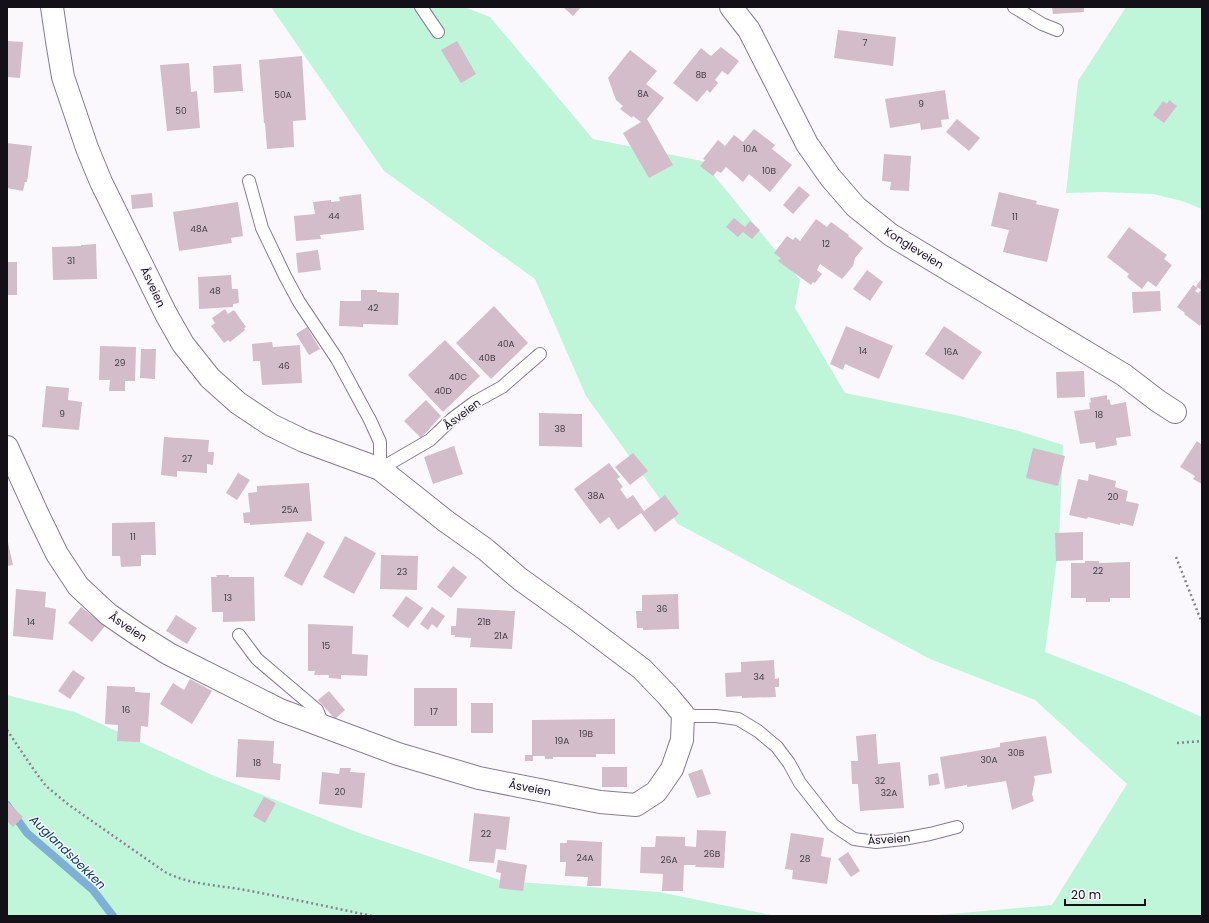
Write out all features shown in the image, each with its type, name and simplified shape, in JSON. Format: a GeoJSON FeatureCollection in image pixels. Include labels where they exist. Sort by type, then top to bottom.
{"type":"FeatureCollection","features":[{"type":"Feature","properties":{"kind":"street","name":"Åsveien"},"geometry":{"type":"LineString","coordinates":[[7,447],[57,554],[78,586],[108,614],[137,634],[176,657],[280,710],[398,754],[479,778],[600,802],[636,805],[656,792],[672,769],[682,740],[683,714],[642,669],[520,579],[485,549],[447,522],[378,468],[304,441],[271,425],[238,403],[210,378],[183,344],[166,314],[101,182],[87,148],[63,77],[56,41],[52,7]]}},
{"type":"Feature","properties":{"kind":"street","name":"Kongleveien"},"geometry":{"type":"LineString","coordinates":[[731,7],[749,30],[807,144],[830,177],[856,207],[891,235],[1124,375],[1175,412]]}},
{"type":"Feature","properties":{"kind":"lane"},"geometry":{"type":"LineString","coordinates":[[421,7],[438,32]]}},
{"type":"Feature","properties":{"kind":"lane"},"geometry":{"type":"LineString","coordinates":[[1014,7],[1042,24],[1057,30]]}},
{"type":"Feature","properties":{"kind":"lane"},"geometry":{"type":"LineString","coordinates":[[249,181],[262,228],[285,276],[337,359],[370,420],[380,442],[378,468]]}},
{"type":"Feature","properties":{"kind":"lane","name":"Åsveien"},"geometry":{"type":"LineString","coordinates":[[378,468],[430,440],[452,418],[475,402],[502,387],[540,354]]}},
{"type":"Feature","properties":{"kind":"lane"},"geometry":{"type":"LineString","coordinates":[[239,635],[257,659],[317,710],[324,727]]}},
{"type":"Feature","properties":{"kind":"lane","name":"Åsveien"},"geometry":{"type":"LineString","coordinates":[[683,714],[738,719],[758,731],[776,747],[790,763],[800,783],[833,825],[854,840],[876,842],[903,839],[957,827]]}},
{"type":"Feature","properties":{"kind":"path"},"geometry":{"type":"LineString","coordinates":[[1176,557],[1202,623]]}},
{"type":"Feature","properties":{"kind":"path"},"geometry":{"type":"LineString","coordinates":[[7,730],[46,786],[69,805],[165,872],[190,882],[244,890],[372,916]]}},
{"type":"Feature","properties":{"kind":"path"},"geometry":{"type":"LineString","coordinates":[[1177,743],[1202,741]]}},
{"type":"Feature","properties":{"kind":"green space"},"geometry":{"type":"Polygon","coordinates":[[[271,7],[464,7],[490,17],[593,139],[702,161],[800,280],[795,308],[845,393],[960,416],[1019,431],[1063,445],[1059,542],[1045,652],[1125,683],[1202,717],[1202,916],[928,916],[1052,905],[1127,784],[1035,700],[930,659],[678,524],[586,396],[535,279],[384,171],[271,7]]]}},
{"type":"Feature","properties":{"kind":"green space"},"geometry":{"type":"Polygon","coordinates":[[[1126,7],[1202,7],[1202,209],[1182,201],[1153,194],[1102,192],[1066,193],[1078,81],[1126,7]]]}},
{"type":"Feature","properties":{"kind":"green space"},"geometry":{"type":"Polygon","coordinates":[[[7,695],[75,712],[212,775],[362,834],[503,881],[659,892],[776,916],[7,916],[7,695]]]}},
{"type":"Feature","properties":{"kind":"building"},"geometry":{"type":"Polygon","coordinates":[[[563,7],[581,7],[573,16],[563,7]]]}},
{"type":"Feature","properties":{"kind":"building"},"geometry":{"type":"Polygon","coordinates":[[[1052,7],[1084,7],[1084,12],[1053,14],[1052,7]]]}},
{"type":"Feature","properties":{"kind":"building"},"geometry":{"type":"Polygon","coordinates":[[[838,30],[896,37],[893,66],[834,58],[838,30]]]}},
{"type":"Feature","properties":{"kind":"building"},"geometry":{"type":"Polygon","coordinates":[[[7,41],[23,42],[20,78],[7,77],[7,41]]]}},
{"type":"Feature","properties":{"kind":"building"},"geometry":{"type":"Polygon","coordinates":[[[457,41],[476,74],[461,83],[441,50],[457,41]]]}},
{"type":"Feature","properties":{"kind":"building"},"geometry":{"type":"Polygon","coordinates":[[[721,47],[739,61],[728,75],[722,71],[715,80],[718,83],[710,93],[707,90],[697,102],[673,83],[701,48],[711,56],[721,47]]]}},
{"type":"Feature","properties":{"kind":"building"},"geometry":{"type":"Polygon","coordinates":[[[630,50],[657,71],[646,84],[664,98],[647,119],[673,165],[649,178],[623,133],[641,122],[633,116],[632,118],[620,109],[623,106],[616,100],[608,78],[630,50]]]}},
{"type":"Feature","properties":{"kind":"building"},"geometry":{"type":"Polygon","coordinates":[[[302,56],[306,120],[293,121],[294,147],[267,149],[259,60],[302,56]]]}},
{"type":"Feature","properties":{"kind":"building"},"geometry":{"type":"Polygon","coordinates":[[[189,63],[191,92],[197,91],[200,128],[167,131],[160,65],[189,63]]]}},
{"type":"Feature","properties":{"kind":"building"},"geometry":{"type":"Polygon","coordinates":[[[241,64],[243,91],[214,93],[213,66],[241,64]]]}},
{"type":"Feature","properties":{"kind":"building"},"geometry":{"type":"Polygon","coordinates":[[[945,90],[949,119],[941,120],[942,127],[921,130],[920,123],[890,128],[885,99],[945,90]]]}},
{"type":"Feature","properties":{"kind":"building"},"geometry":{"type":"Polygon","coordinates":[[[1169,100],[1177,106],[1164,123],[1153,115],[1163,101],[1167,104],[1169,100]]]}},
{"type":"Feature","properties":{"kind":"building"},"geometry":{"type":"Polygon","coordinates":[[[957,119],[980,138],[969,151],[946,132],[957,119]]]}},
{"type":"Feature","properties":{"kind":"building"},"geometry":{"type":"Polygon","coordinates":[[[754,129],[775,145],[772,149],[792,165],[770,192],[749,174],[743,182],[726,167],[721,173],[717,171],[713,176],[700,166],[705,160],[703,159],[718,140],[725,146],[734,135],[743,142],[754,129]]]}},
{"type":"Feature","properties":{"kind":"building"},"geometry":{"type":"Polygon","coordinates":[[[7,143],[32,146],[27,182],[25,182],[23,191],[7,188],[7,143]]]}},
{"type":"Feature","properties":{"kind":"building"},"geometry":{"type":"Polygon","coordinates":[[[884,154],[911,156],[909,191],[890,190],[891,182],[882,181],[884,154]]]}},
{"type":"Feature","properties":{"kind":"building"},"geometry":{"type":"Polygon","coordinates":[[[799,186],[810,195],[793,214],[783,205],[799,186]]]}},
{"type":"Feature","properties":{"kind":"building"},"geometry":{"type":"Polygon","coordinates":[[[999,192],[1037,201],[1036,204],[1059,209],[1047,262],[1003,252],[1009,230],[991,226],[999,192]]]}},
{"type":"Feature","properties":{"kind":"building"},"geometry":{"type":"Polygon","coordinates":[[[152,193],[153,207],[132,209],[131,195],[152,193]]]}},
{"type":"Feature","properties":{"kind":"building"},"geometry":{"type":"Polygon","coordinates":[[[361,194],[364,230],[320,235],[321,239],[296,241],[294,216],[315,214],[313,202],[331,200],[331,202],[340,201],[339,197],[361,194]]]}},
{"type":"Feature","properties":{"kind":"building"},"geometry":{"type":"Polygon","coordinates":[[[238,202],[243,236],[231,238],[232,243],[179,251],[173,212],[238,202]]]}},
{"type":"Feature","properties":{"kind":"building"},"geometry":{"type":"Polygon","coordinates":[[[734,218],[745,227],[750,221],[760,230],[752,239],[743,232],[738,237],[726,227],[734,218]]]}},
{"type":"Feature","properties":{"kind":"building"},"geometry":{"type":"Polygon","coordinates":[[[816,219],[827,227],[831,222],[849,235],[848,236],[863,248],[855,258],[853,266],[842,279],[820,264],[817,270],[822,274],[815,283],[813,282],[811,285],[778,261],[781,258],[774,253],[787,236],[793,240],[795,237],[800,241],[816,219]]]}},
{"type":"Feature","properties":{"kind":"building"},"geometry":{"type":"Polygon","coordinates":[[[1129,227],[1167,255],[1164,259],[1172,265],[1156,287],[1148,281],[1142,289],[1127,277],[1129,274],[1107,257],[1129,227]]]}},
{"type":"Feature","properties":{"kind":"building"},"geometry":{"type":"Polygon","coordinates":[[[96,244],[97,279],[53,280],[52,247],[96,244]]]}},
{"type":"Feature","properties":{"kind":"building"},"geometry":{"type":"Polygon","coordinates":[[[318,250],[321,270],[298,273],[296,253],[318,250]]]}},
{"type":"Feature","properties":{"kind":"building"},"geometry":{"type":"Polygon","coordinates":[[[7,262],[17,262],[17,295],[7,295],[7,262]]]}},
{"type":"Feature","properties":{"kind":"building"},"geometry":{"type":"Polygon","coordinates":[[[867,270],[883,282],[870,301],[853,289],[867,270]]]}},
{"type":"Feature","properties":{"kind":"building"},"geometry":{"type":"Polygon","coordinates":[[[231,275],[232,289],[238,289],[239,303],[233,304],[233,307],[199,309],[198,277],[231,275]]]}},
{"type":"Feature","properties":{"kind":"building"},"geometry":{"type":"Polygon","coordinates":[[[1202,278],[1202,322],[1200,326],[1177,307],[1193,285],[1198,288],[1195,291],[1198,293],[1201,290],[1196,286],[1202,278]]]}},
{"type":"Feature","properties":{"kind":"building"},"geometry":{"type":"Polygon","coordinates":[[[361,290],[377,290],[377,292],[399,293],[398,325],[363,324],[363,327],[339,326],[340,301],[361,301],[361,290]]]}},
{"type":"Feature","properties":{"kind":"building"},"geometry":{"type":"Polygon","coordinates":[[[1160,291],[1161,311],[1133,313],[1132,292],[1160,291]]]}},
{"type":"Feature","properties":{"kind":"building"},"geometry":{"type":"Polygon","coordinates":[[[494,306],[528,343],[491,379],[456,343],[494,306]]]}},
{"type":"Feature","properties":{"kind":"building"},"geometry":{"type":"Polygon","coordinates":[[[225,309],[228,314],[234,310],[246,327],[244,328],[245,330],[230,342],[228,340],[224,343],[211,326],[215,323],[212,318],[225,309]]]}},
{"type":"Feature","properties":{"kind":"building"},"geometry":{"type":"Polygon","coordinates":[[[846,326],[893,346],[879,379],[845,364],[843,370],[830,364],[846,326]]]}},
{"type":"Feature","properties":{"kind":"building"},"geometry":{"type":"Polygon","coordinates":[[[944,326],[982,352],[963,380],[925,354],[944,326]]]}},
{"type":"Feature","properties":{"kind":"building"},"geometry":{"type":"Polygon","coordinates":[[[307,327],[320,349],[309,355],[296,334],[307,327]]]}},
{"type":"Feature","properties":{"kind":"building"},"geometry":{"type":"Polygon","coordinates":[[[445,340],[480,376],[443,412],[408,375],[445,340]]]}},
{"type":"Feature","properties":{"kind":"building"},"geometry":{"type":"Polygon","coordinates":[[[272,342],[273,347],[300,345],[302,383],[262,385],[260,361],[253,361],[252,344],[272,342]]]}},
{"type":"Feature","properties":{"kind":"building"},"geometry":{"type":"Polygon","coordinates":[[[100,346],[136,347],[135,381],[125,381],[125,391],[109,391],[110,380],[99,380],[100,346]]]}},
{"type":"Feature","properties":{"kind":"building"},"geometry":{"type":"Polygon","coordinates":[[[141,349],[156,349],[155,379],[140,378],[141,349]]]}},
{"type":"Feature","properties":{"kind":"building"},"geometry":{"type":"Polygon","coordinates":[[[1084,371],[1085,397],[1057,398],[1056,372],[1084,371]]]}},
{"type":"Feature","properties":{"kind":"building"},"geometry":{"type":"Polygon","coordinates":[[[46,386],[69,388],[68,400],[82,402],[79,430],[42,427],[46,386]]]}},
{"type":"Feature","properties":{"kind":"building"},"geometry":{"type":"Polygon","coordinates":[[[1107,395],[1107,400],[1109,399],[1111,405],[1126,402],[1131,436],[1116,438],[1117,445],[1096,449],[1095,442],[1080,444],[1074,411],[1090,409],[1090,398],[1107,395]]]}},
{"type":"Feature","properties":{"kind":"building"},"geometry":{"type":"Polygon","coordinates":[[[426,400],[441,416],[421,438],[404,421],[426,400]]]}},
{"type":"Feature","properties":{"kind":"building"},"geometry":{"type":"Polygon","coordinates":[[[539,413],[582,414],[582,447],[539,446],[539,413]]]}},
{"type":"Feature","properties":{"kind":"building"},"geometry":{"type":"Polygon","coordinates":[[[164,437],[209,440],[208,452],[214,452],[213,465],[207,464],[207,473],[177,471],[177,477],[161,475],[164,437]]]}},
{"type":"Feature","properties":{"kind":"building"},"geometry":{"type":"Polygon","coordinates":[[[1197,441],[1202,445],[1202,484],[1193,479],[1195,476],[1180,467],[1197,441]]]}},
{"type":"Feature","properties":{"kind":"building"},"geometry":{"type":"Polygon","coordinates":[[[454,446],[463,474],[433,484],[424,457],[454,446]]]}},
{"type":"Feature","properties":{"kind":"building"},"geometry":{"type":"Polygon","coordinates":[[[1033,448],[1065,456],[1058,486],[1026,478],[1033,448]]]}},
{"type":"Feature","properties":{"kind":"building"},"geometry":{"type":"Polygon","coordinates":[[[633,453],[648,471],[630,485],[615,467],[633,453]]]}},
{"type":"Feature","properties":{"kind":"building"},"geometry":{"type":"Polygon","coordinates":[[[609,463],[620,477],[617,479],[623,487],[620,489],[627,499],[633,495],[644,511],[665,495],[679,514],[655,532],[641,513],[618,530],[609,517],[600,524],[574,489],[609,463]]]}},
{"type":"Feature","properties":{"kind":"building"},"geometry":{"type":"Polygon","coordinates":[[[238,473],[250,480],[237,500],[226,493],[238,473]]]}},
{"type":"Feature","properties":{"kind":"building"},"geometry":{"type":"Polygon","coordinates":[[[1089,474],[1116,481],[1115,487],[1128,491],[1126,501],[1139,504],[1133,526],[1120,523],[1120,525],[1088,517],[1087,519],[1069,515],[1078,479],[1088,481],[1089,474]]]}},
{"type":"Feature","properties":{"kind":"building"},"geometry":{"type":"Polygon","coordinates":[[[309,483],[312,521],[250,525],[250,523],[244,523],[243,513],[250,512],[248,493],[257,492],[257,486],[309,483]]]}},
{"type":"Feature","properties":{"kind":"building"},"geometry":{"type":"Polygon","coordinates":[[[155,522],[156,555],[141,555],[141,566],[121,567],[120,556],[112,556],[112,523],[155,522]]]}},
{"type":"Feature","properties":{"kind":"building"},"geometry":{"type":"Polygon","coordinates":[[[307,532],[325,542],[302,586],[284,576],[307,532]]]}},
{"type":"Feature","properties":{"kind":"building"},"geometry":{"type":"Polygon","coordinates":[[[1083,532],[1083,560],[1056,561],[1055,533],[1083,532]]]}},
{"type":"Feature","properties":{"kind":"building"},"geometry":{"type":"Polygon","coordinates":[[[345,536],[376,553],[354,594],[323,577],[345,536]]]}},
{"type":"Feature","properties":{"kind":"building"},"geometry":{"type":"Polygon","coordinates":[[[7,538],[13,565],[7,566],[7,538]]]}},
{"type":"Feature","properties":{"kind":"building"},"geometry":{"type":"Polygon","coordinates":[[[381,555],[418,556],[417,590],[380,589],[381,555]]]}},
{"type":"Feature","properties":{"kind":"building"},"geometry":{"type":"Polygon","coordinates":[[[1085,561],[1099,561],[1099,563],[1130,562],[1130,598],[1110,598],[1110,602],[1086,602],[1086,598],[1071,598],[1071,563],[1085,563],[1085,561]]]}},
{"type":"Feature","properties":{"kind":"building"},"geometry":{"type":"Polygon","coordinates":[[[453,566],[467,577],[451,598],[437,587],[453,566]]]}},
{"type":"Feature","properties":{"kind":"building"},"geometry":{"type":"Polygon","coordinates":[[[216,575],[229,575],[229,577],[254,577],[255,621],[223,622],[223,612],[212,612],[211,577],[217,577],[216,575]]]}},
{"type":"Feature","properties":{"kind":"building"},"geometry":{"type":"Polygon","coordinates":[[[16,589],[46,592],[45,607],[56,609],[53,640],[13,636],[16,589]]]}},
{"type":"Feature","properties":{"kind":"building"},"geometry":{"type":"Polygon","coordinates":[[[678,594],[679,629],[643,630],[643,628],[637,628],[636,611],[642,611],[642,595],[678,594]]]}},
{"type":"Feature","properties":{"kind":"building"},"geometry":{"type":"Polygon","coordinates":[[[406,596],[423,608],[408,628],[392,616],[406,596]]]}},
{"type":"Feature","properties":{"kind":"building"},"geometry":{"type":"Polygon","coordinates":[[[81,607],[105,626],[92,642],[68,623],[81,607]]]}},
{"type":"Feature","properties":{"kind":"building"},"geometry":{"type":"Polygon","coordinates":[[[432,607],[445,616],[437,628],[432,624],[428,630],[420,624],[432,607]]]}},
{"type":"Feature","properties":{"kind":"building"},"geometry":{"type":"Polygon","coordinates":[[[457,608],[515,611],[512,649],[470,647],[471,638],[455,637],[455,635],[451,635],[451,626],[456,626],[457,608]]]}},
{"type":"Feature","properties":{"kind":"building"},"geometry":{"type":"Polygon","coordinates":[[[176,615],[197,628],[187,644],[166,631],[176,615]]]}},
{"type":"Feature","properties":{"kind":"building"},"geometry":{"type":"Polygon","coordinates":[[[308,624],[353,626],[352,654],[368,655],[367,676],[341,675],[341,679],[329,678],[329,675],[314,675],[315,671],[308,671],[308,624]]]}},
{"type":"Feature","properties":{"kind":"building"},"geometry":{"type":"Polygon","coordinates":[[[774,660],[775,679],[779,678],[779,687],[775,687],[776,697],[726,697],[725,673],[741,672],[741,662],[774,660]]]}},
{"type":"Feature","properties":{"kind":"building"},"geometry":{"type":"Polygon","coordinates":[[[73,670],[85,678],[70,699],[58,691],[73,670]]]}},
{"type":"Feature","properties":{"kind":"building"},"geometry":{"type":"Polygon","coordinates":[[[190,679],[212,691],[192,724],[160,704],[173,683],[184,690],[190,679]]]}},
{"type":"Feature","properties":{"kind":"building"},"geometry":{"type":"Polygon","coordinates":[[[107,686],[135,687],[135,692],[150,693],[148,727],[141,726],[140,742],[117,741],[118,725],[105,724],[107,686]]]}},
{"type":"Feature","properties":{"kind":"building"},"geometry":{"type":"Polygon","coordinates":[[[414,688],[457,688],[457,726],[414,726],[414,688]]]}},
{"type":"Feature","properties":{"kind":"building"},"geometry":{"type":"Polygon","coordinates":[[[329,691],[345,710],[335,719],[318,700],[329,691]]]}},
{"type":"Feature","properties":{"kind":"building"},"geometry":{"type":"Polygon","coordinates":[[[471,703],[493,703],[493,733],[471,733],[471,703]]]}},
{"type":"Feature","properties":{"kind":"building"},"geometry":{"type":"Polygon","coordinates":[[[615,719],[615,754],[596,754],[596,757],[553,757],[553,759],[545,759],[545,756],[533,756],[533,761],[525,761],[525,755],[532,755],[532,720],[615,719]]]}},
{"type":"Feature","properties":{"kind":"building"},"geometry":{"type":"Polygon","coordinates":[[[876,734],[878,764],[900,762],[904,808],[860,811],[858,784],[852,784],[851,761],[858,761],[856,736],[876,734]]]}},
{"type":"Feature","properties":{"kind":"building"},"geometry":{"type":"Polygon","coordinates":[[[1046,736],[1052,773],[1034,776],[1035,780],[1032,794],[1034,801],[1012,810],[1006,781],[945,789],[940,757],[1000,747],[1000,743],[1046,736]]]}},
{"type":"Feature","properties":{"kind":"building"},"geometry":{"type":"Polygon","coordinates":[[[238,739],[274,741],[273,763],[281,764],[280,780],[236,777],[238,739]]]}},
{"type":"Feature","properties":{"kind":"building"},"geometry":{"type":"Polygon","coordinates":[[[602,767],[627,767],[627,787],[602,787],[602,767]]]}},
{"type":"Feature","properties":{"kind":"building"},"geometry":{"type":"Polygon","coordinates":[[[340,768],[351,768],[350,772],[365,773],[362,808],[319,804],[322,772],[339,774],[340,768]]]}},
{"type":"Feature","properties":{"kind":"building"},"geometry":{"type":"Polygon","coordinates":[[[702,769],[711,794],[697,798],[688,774],[702,769]]]}},
{"type":"Feature","properties":{"kind":"building"},"geometry":{"type":"Polygon","coordinates":[[[938,773],[940,784],[929,786],[928,775],[938,773]]]}},
{"type":"Feature","properties":{"kind":"building"},"geometry":{"type":"Polygon","coordinates":[[[264,797],[276,803],[265,823],[253,816],[264,797]]]}},
{"type":"Feature","properties":{"kind":"building"},"geometry":{"type":"Polygon","coordinates":[[[7,801],[23,817],[13,827],[7,821],[7,801]]]}},
{"type":"Feature","properties":{"kind":"building"},"geometry":{"type":"Polygon","coordinates":[[[474,813],[510,817],[506,850],[496,849],[494,863],[469,861],[474,813]]]}},
{"type":"Feature","properties":{"kind":"building"},"geometry":{"type":"Polygon","coordinates":[[[697,830],[726,831],[724,868],[684,865],[683,891],[662,891],[663,874],[640,873],[641,847],[655,847],[656,836],[685,837],[685,846],[696,847],[697,830]]]}},
{"type":"Feature","properties":{"kind":"building"},"geometry":{"type":"Polygon","coordinates":[[[791,833],[824,838],[821,856],[831,858],[827,884],[792,879],[793,870],[785,869],[791,833]]]}},
{"type":"Feature","properties":{"kind":"building"},"geometry":{"type":"Polygon","coordinates":[[[567,840],[602,842],[601,886],[587,886],[588,877],[565,876],[566,862],[560,862],[560,843],[567,843],[567,840]]]}},
{"type":"Feature","properties":{"kind":"building"},"geometry":{"type":"Polygon","coordinates":[[[848,852],[860,871],[851,877],[838,859],[848,852]]]}},
{"type":"Feature","properties":{"kind":"building"},"geometry":{"type":"Polygon","coordinates":[[[498,860],[527,865],[523,891],[499,888],[501,873],[496,872],[498,860]]]}},
{"type":"Feature","properties":{"kind":"waterway","name":"Auglandsbekken"},"geometry":{"type":"LineString","coordinates":[[7,805],[27,833],[93,890],[113,916]]}}]}
